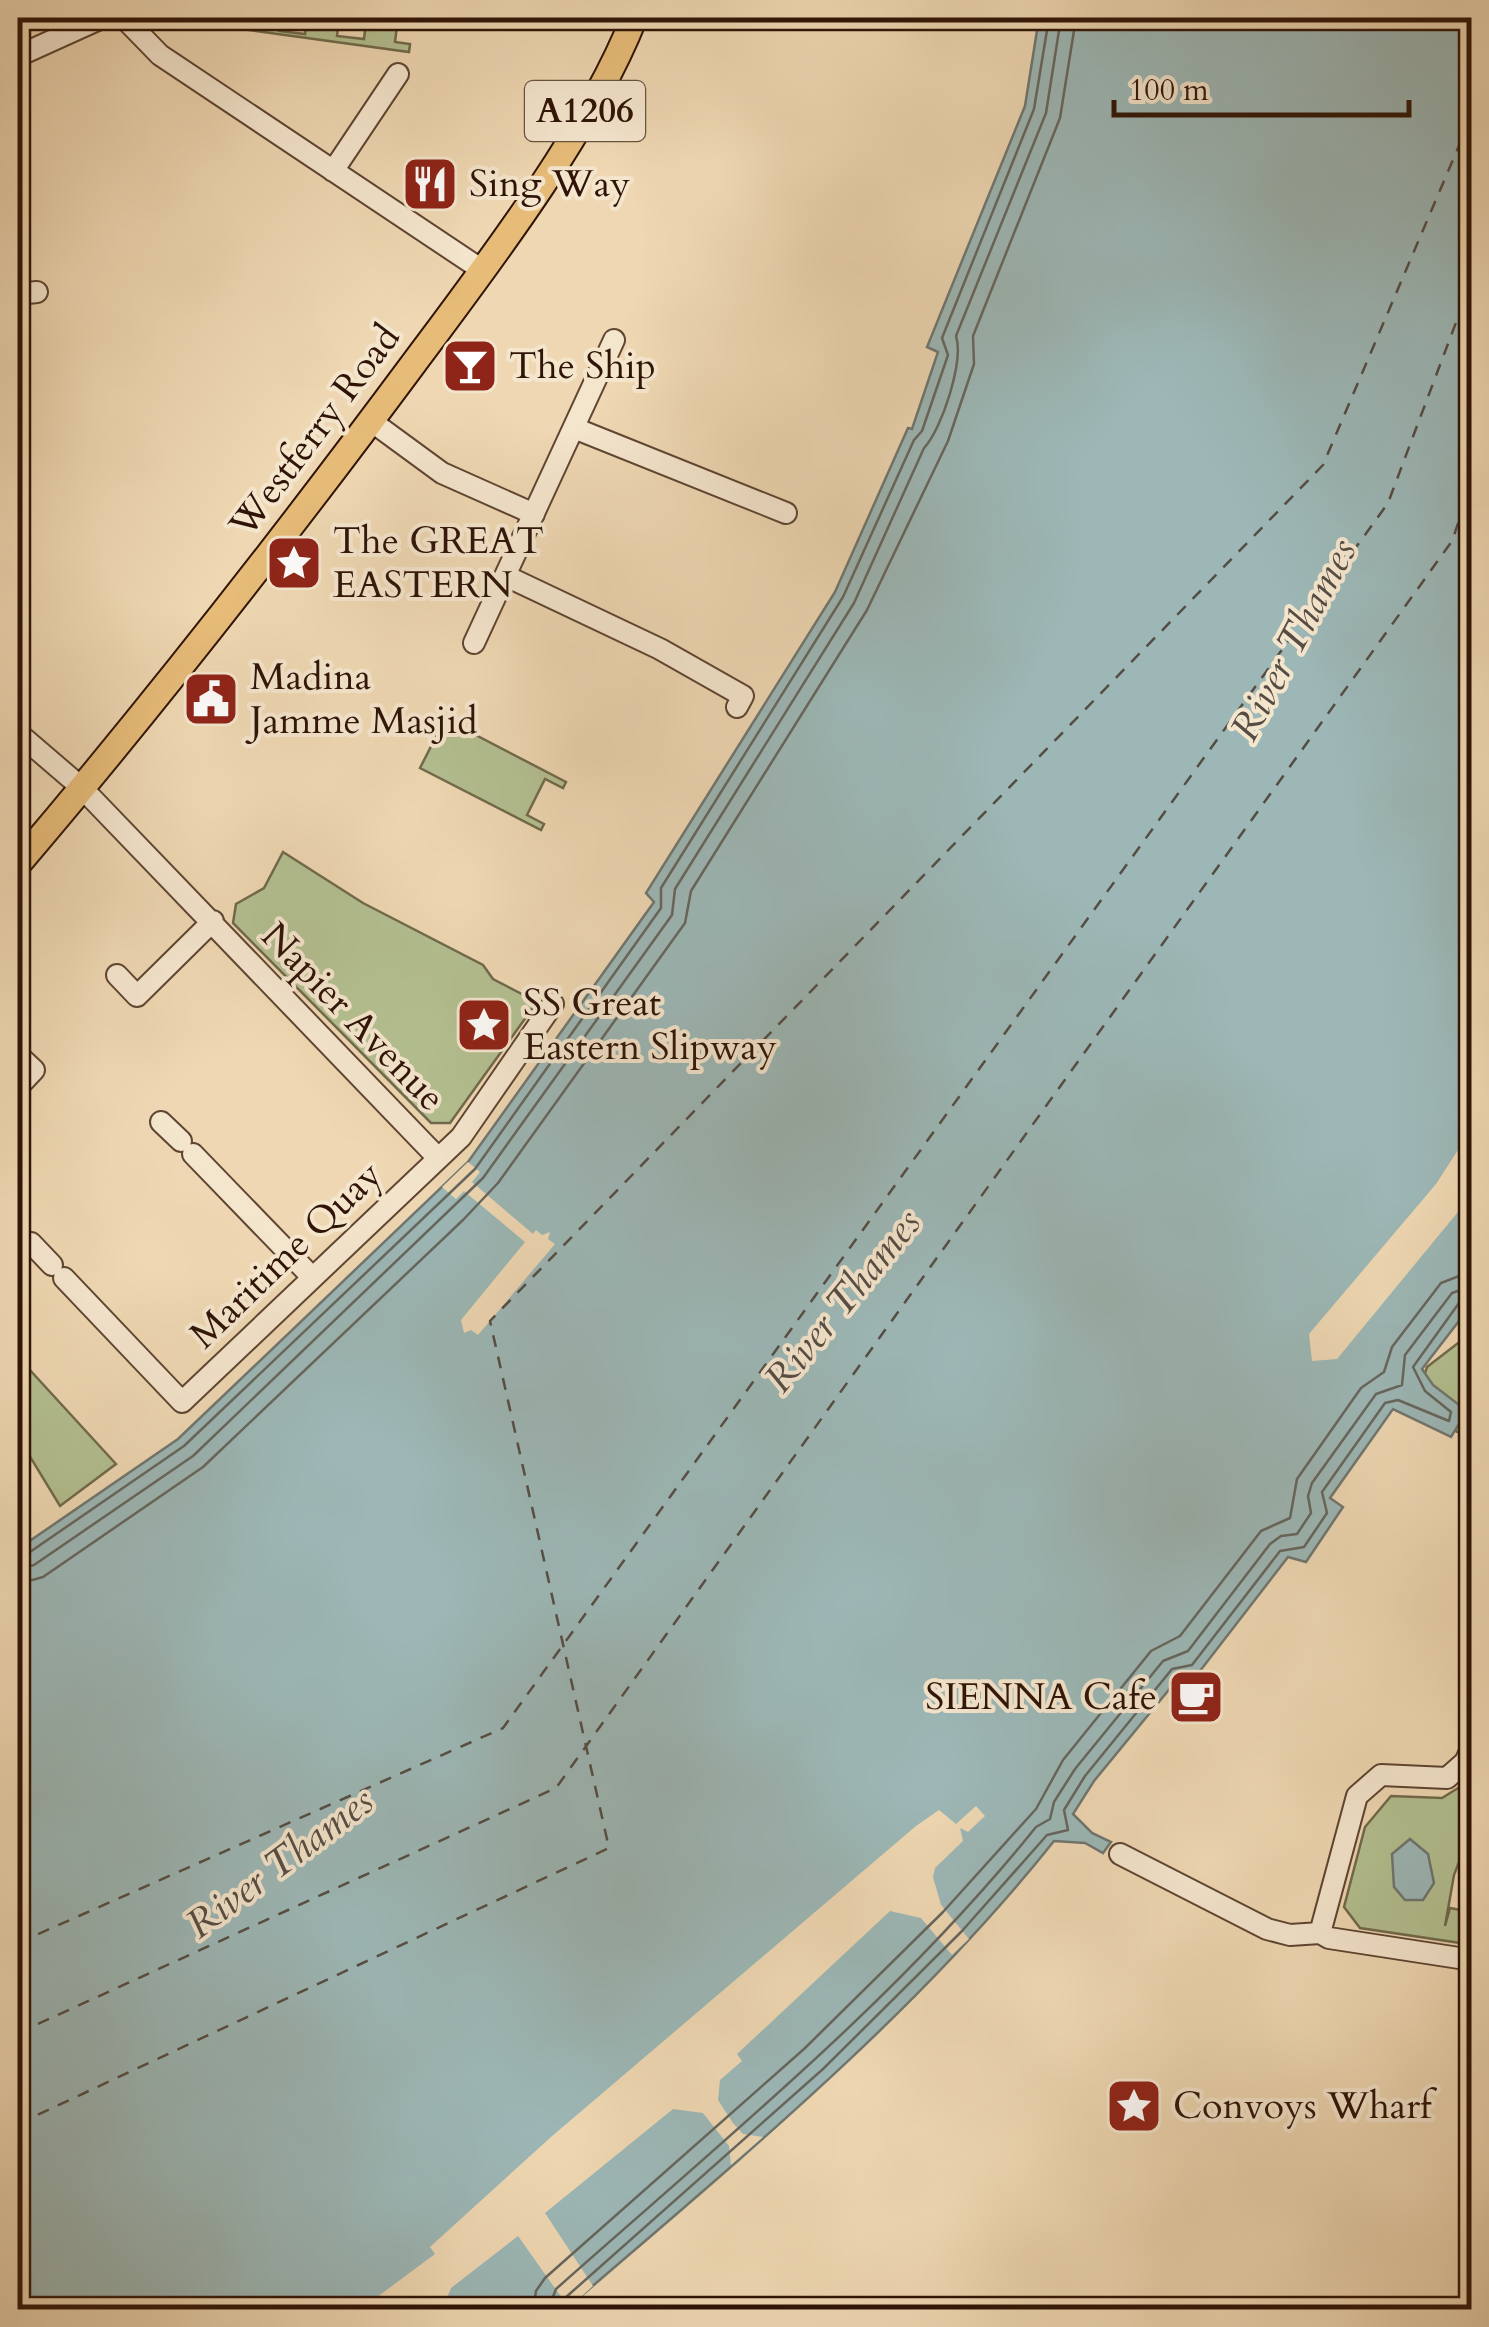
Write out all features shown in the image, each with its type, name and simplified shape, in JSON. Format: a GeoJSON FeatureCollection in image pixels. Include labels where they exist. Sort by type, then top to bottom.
{"type":"FeatureCollection","features":[{"type":"Feature","properties":{"kind":"main road","name":"Westferry Road"},"geometry":{"type":"LineString","coordinates":[[18,864],[371,421],[482,270],[582,116],[634,18]]}},
{"type":"Feature","properties":{"kind":"street"},"geometry":{"type":"LineString","coordinates":[[18,56],[102,18]]}},
{"type":"Feature","properties":{"kind":"street"},"geometry":{"type":"LineString","coordinates":[[124,18],[160,55],[482,270]]}},
{"type":"Feature","properties":{"kind":"street"},"geometry":{"type":"LineString","coordinates":[[333,171],[398,74]]}},
{"type":"Feature","properties":{"kind":"street"},"geometry":{"type":"LineString","coordinates":[[474,643],[614,340]]}},
{"type":"Feature","properties":{"kind":"street"},"geometry":{"type":"LineString","coordinates":[[371,421],[442,472],[534,514]]}},
{"type":"Feature","properties":{"kind":"street"},"geometry":{"type":"LineString","coordinates":[[574,428],[786,513]]}},
{"type":"Feature","properties":{"kind":"street"},"geometry":{"type":"LineString","coordinates":[[506,576],[729,688],[743,696],[737,707]]}},
{"type":"Feature","properties":{"kind":"street","name":"Napier Avenue"},"geometry":{"type":"LineString","coordinates":[[18,733],[82,788],[438,1158],[461,1137],[553,1004]]}},
{"type":"Feature","properties":{"kind":"street"},"geometry":{"type":"LineString","coordinates":[[117,976],[137,996],[213,921]]}},
{"type":"Feature","properties":{"kind":"street"},"geometry":{"type":"LineString","coordinates":[[18,1055],[34,1070],[18,1087]]}},
{"type":"Feature","properties":{"kind":"street"},"geometry":{"type":"LineString","coordinates":[[161,1122],[311,1276]]}},
{"type":"Feature","properties":{"kind":"street","name":"Maritime Quay"},"geometry":{"type":"LineString","coordinates":[[32,1244],[182,1402],[438,1158]]}},
{"type":"Feature","properties":{"kind":"street"},"geometry":{"type":"LineString","coordinates":[[1320,1933],[1358,1796],[1380,1776],[1447,1778],[1465,1762],[1472,1746]]}},
{"type":"Feature","properties":{"kind":"street"},"geometry":{"type":"LineString","coordinates":[[1120,1854],[1268,1928],[1290,1935],[1320,1933],[1329,1938],[1472,1960]]}},
{"type":"Feature","properties":{"kind":"green space"},"geometry":{"type":"Polygon","coordinates":[[[191,18],[280,18],[279,31],[305,34],[307,18],[339,19],[337,36],[364,39],[366,22],[397,26],[395,42],[410,44],[409,52],[191,22],[191,18]]]}},
{"type":"Feature","properties":{"kind":"green space"},"geometry":{"type":"Polygon","coordinates":[[[445,719],[566,782],[563,788],[545,779],[527,815],[544,824],[541,830],[420,768],[445,719]]]}},
{"type":"Feature","properties":{"kind":"green space"},"geometry":{"type":"Polygon","coordinates":[[[283,852],[363,903],[483,965],[493,979],[537,1002],[450,1123],[431,1123],[233,923],[236,904],[264,888],[283,852]]]}},
{"type":"Feature","properties":{"kind":"green space"},"geometry":{"type":"Polygon","coordinates":[[[1471,1333],[1471,1439],[1448,1427],[1417,1397],[1427,1367],[1471,1333]]]}},
{"type":"Feature","properties":{"kind":"green space"},"geometry":{"type":"Polygon","coordinates":[[[18,1357],[116,1464],[60,1506],[18,1437],[18,1357]]]}},
{"type":"Feature","properties":{"kind":"green space"},"geometry":{"type":"Polygon","coordinates":[[[1471,1780],[1471,1831],[1454,1875],[1445,1926],[1450,1908],[1471,1912],[1467,1944],[1360,1928],[1344,1907],[1365,1827],[1391,1796],[1442,1798],[1471,1780]]]}},
{"type":"Feature","properties":{"kind":"water","name":"River Thames"},"geometry":{"type":"Polygon","coordinates":[[[1039,18],[1471,18],[1472,1304],[1422,1369],[1433,1385],[1467,1411],[1451,1437],[1393,1409],[1330,1498],[1343,1507],[1306,1562],[1288,1557],[1193,1680],[1181,1675],[1094,1781],[1073,1814],[1092,1833],[1111,1842],[1103,1853],[1085,1843],[1054,1841],[1000,1906],[883,2028],[758,2143],[566,2309],[18,2310],[18,1549],[178,1439],[468,1162],[654,902],[646,893],[835,592],[908,428],[912,429],[938,352],[927,347],[1025,106],[1039,18]]]}},
{"type":"Feature","properties":{"kind":"water"},"geometry":{"type":"Polygon","coordinates":[[[1410,1839],[1428,1854],[1434,1883],[1423,1900],[1405,1900],[1394,1887],[1392,1854],[1410,1839]]]}},
{"type":"Feature","properties":{"kind":"pier"},"geometry":{"type":"Polygon","coordinates":[[[1471,1130],[1471,1193],[1462,1207],[1337,1359],[1312,1361],[1309,1334],[1436,1184],[1471,1130]]]}},
{"type":"Feature","properties":{"kind":"pier"},"geometry":{"type":"Polygon","coordinates":[[[468,1162],[480,1172],[472,1182],[533,1234],[536,1230],[542,1235],[550,1232],[548,1239],[555,1244],[478,1335],[471,1330],[464,1333],[461,1320],[525,1242],[464,1191],[456,1199],[442,1187],[468,1162]]]}},
{"type":"Feature","properties":{"kind":"pier"},"geometry":{"type":"Polygon","coordinates":[[[976,1806],[985,1816],[968,1832],[960,1828],[963,1841],[935,1868],[933,1877],[941,1905],[969,1939],[952,1955],[921,1918],[890,1911],[737,2054],[742,2061],[720,2080],[718,2100],[733,2123],[743,2134],[763,2137],[731,2165],[729,2146],[703,2113],[673,2109],[545,2213],[593,2286],[569,2308],[518,2236],[451,2288],[447,2298],[449,2309],[361,2309],[435,2254],[430,2247],[551,2137],[916,1826],[939,1810],[956,1824],[976,1806]]]}},
{"type":"Feature","properties":{"kind":"ferry route"},"geometry":{"type":"LineString","coordinates":[[18,2124],[609,1848],[490,1321],[1323,465],[1472,115]]}},
{"type":"Feature","properties":{"kind":"ferry route"},"geometry":{"type":"LineString","coordinates":[[18,1943],[503,1728],[1388,503],[1472,280]]}},
{"type":"Feature","properties":{"kind":"ferry route"},"geometry":{"type":"LineString","coordinates":[[18,2033],[556,1788],[1452,541],[1472,483]]}},
{"type":"Feature","properties":{"kind":"place","name":"Sing Way"},"geometry":{"type":"Point","coordinates":[430,184]}},
{"type":"Feature","properties":{"kind":"place","name":"The Ship"},"geometry":{"type":"Point","coordinates":[470,366]}},
{"type":"Feature","properties":{"kind":"place","name":"The GREAT EASTERN"},"geometry":{"type":"Point","coordinates":[294,563]}},
{"type":"Feature","properties":{"kind":"place","name":"Madina Jamme Masjid"},"geometry":{"type":"Point","coordinates":[211,699]}},
{"type":"Feature","properties":{"kind":"place","name":"SS Great Eastern Slipway"},"geometry":{"type":"Point","coordinates":[484,1025]}},
{"type":"Feature","properties":{"kind":"place","name":"SIENNA Cafe"},"geometry":{"type":"Point","coordinates":[1196,1697]}},
{"type":"Feature","properties":{"kind":"place","name":"Convoys Wharf"},"geometry":{"type":"Point","coordinates":[1134,2106]}}]}
